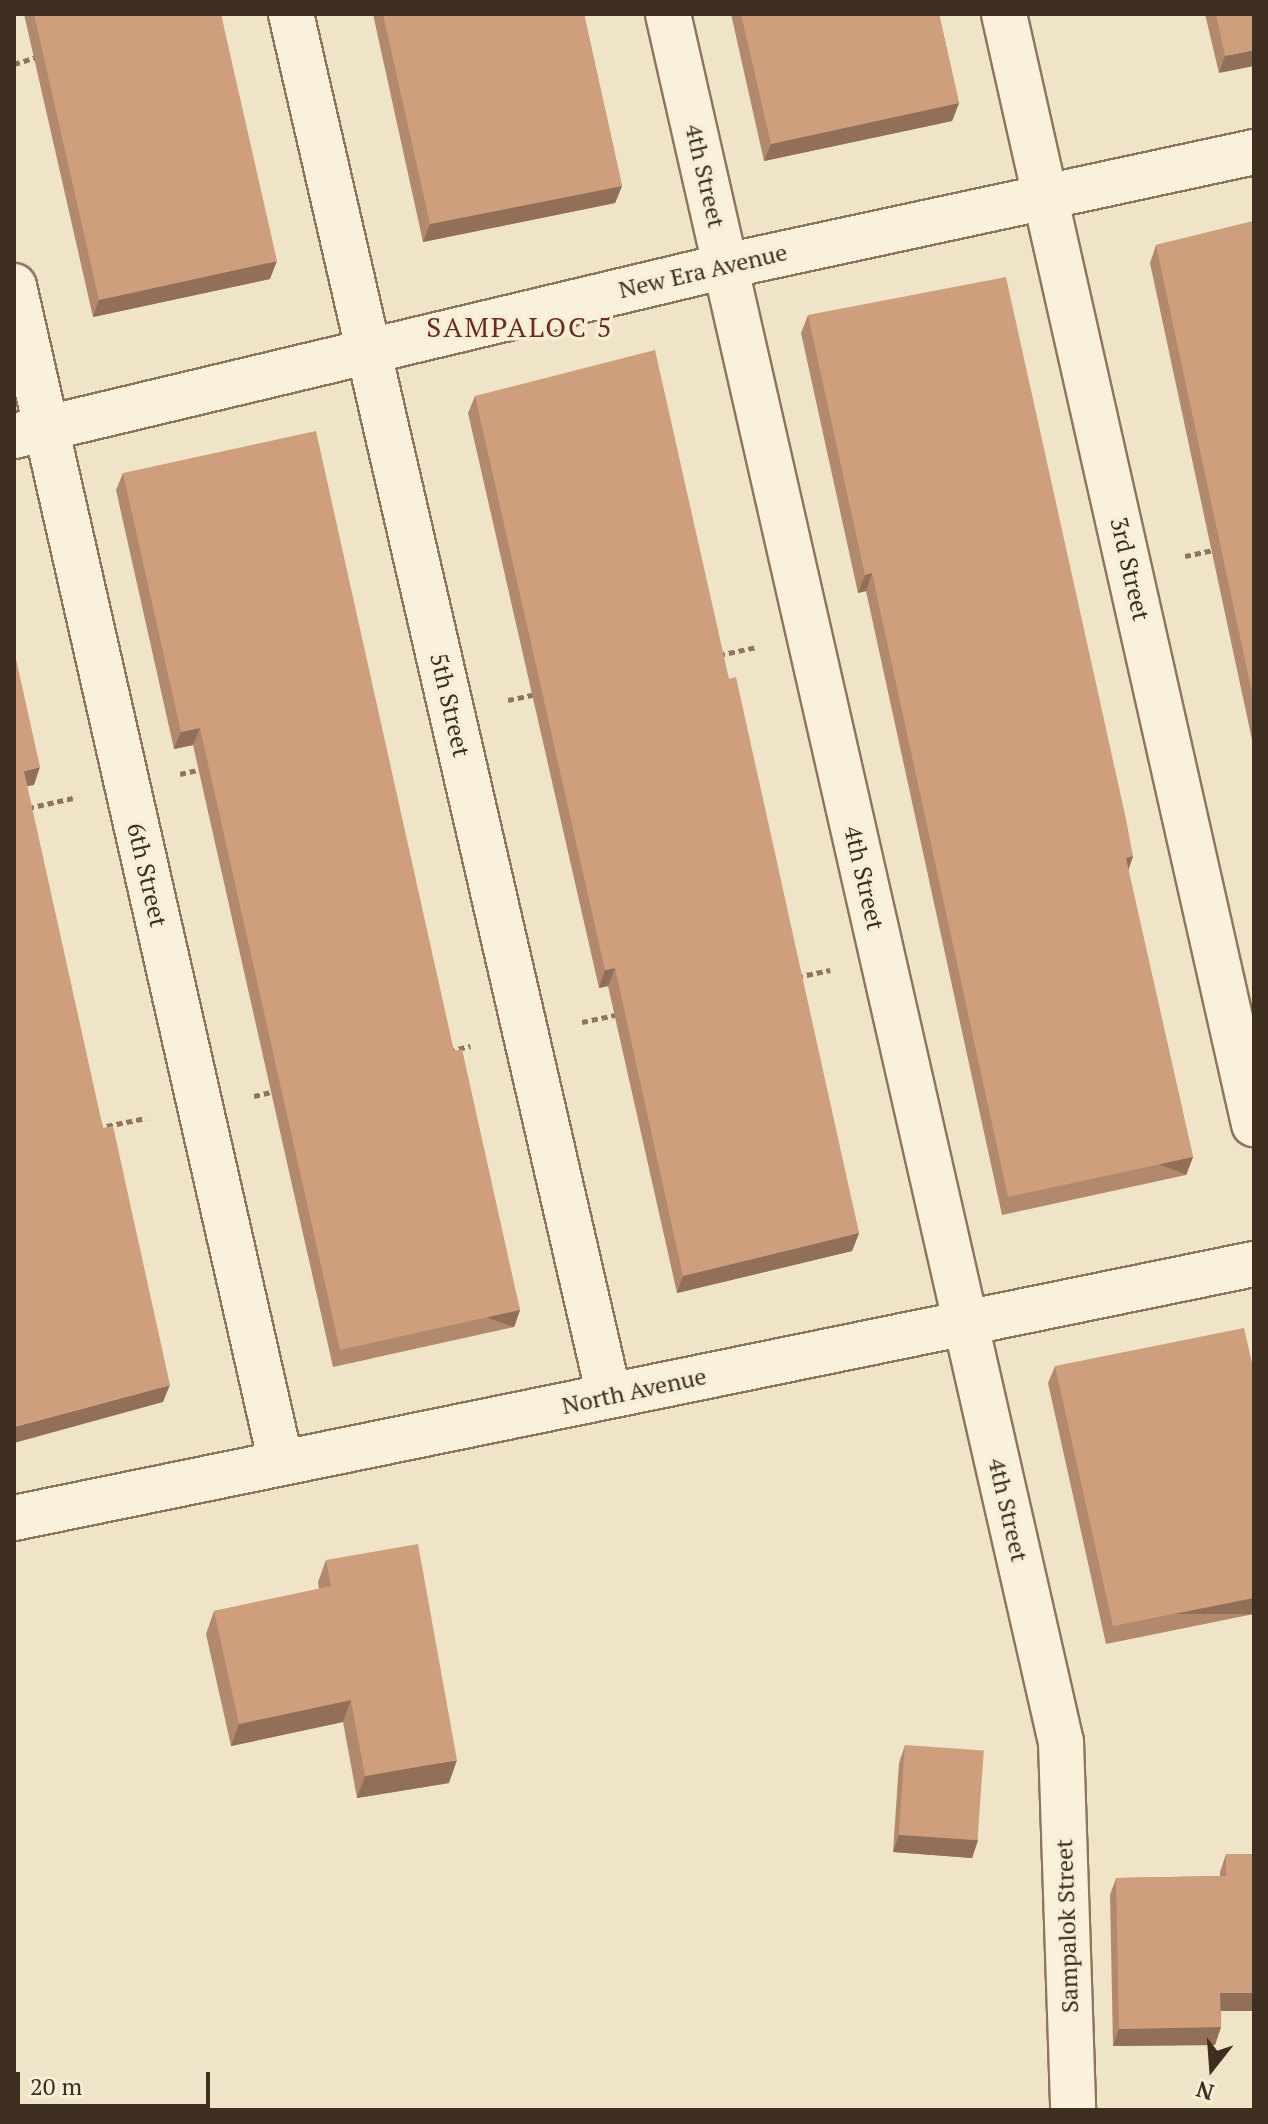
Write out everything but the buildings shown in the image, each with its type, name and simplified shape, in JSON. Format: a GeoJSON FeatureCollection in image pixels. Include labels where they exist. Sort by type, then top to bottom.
{"type":"FeatureCollection","features":[{"type":"Feature","properties":{"kind":"street","name":"5th Street"},"geometry":{"type":"LineString","coordinates":[[291,14],[609,1396]]}},
{"type":"Feature","properties":{"kind":"street","name":"4th Street"},"geometry":{"type":"LineString","coordinates":[[668,14],[1061,1742]]}},
{"type":"Feature","properties":{"kind":"street","name":"3rd Street"},"geometry":{"type":"LineString","coordinates":[[1004,14],[1254,1124]]}},
{"type":"Feature","properties":{"kind":"street","name":"New Era Avenue"},"geometry":{"type":"LineString","coordinates":[[30,432],[368,348],[726,266],[1045,194],[1254,152]]}},
{"type":"Feature","properties":{"kind":"street","name":"6th Street"},"geometry":{"type":"LineString","coordinates":[[14,286],[30,432],[127,786],[281,1463]]}},
{"type":"Feature","properties":{"kind":"street","name":"North Avenue"},"geometry":{"type":"LineString","coordinates":[[14,1518],[1254,1264]]}},
{"type":"Feature","properties":{"kind":"street","name":"Sampalok Street"},"geometry":{"type":"LineString","coordinates":[[1061,1742],[1073,2110]]}},
{"type":"Feature","properties":{"kind":"path"},"geometry":{"type":"LineString","coordinates":[[14,64],[43,56]]}},
{"type":"Feature","properties":{"kind":"path"},"geometry":{"type":"LineString","coordinates":[[1130,568],[1223,547]]}},
{"type":"Feature","properties":{"kind":"path"},"geometry":{"type":"LineString","coordinates":[[716,656],[809,636]]}},
{"type":"Feature","properties":{"kind":"path"},"geometry":{"type":"LineString","coordinates":[[452,712],[545,692]]}},
{"type":"Feature","properties":{"kind":"path"},"geometry":{"type":"LineString","coordinates":[[14,810],[204,769]]}},
{"type":"Feature","properties":{"kind":"path"},"geometry":{"type":"LineString","coordinates":[[789,979],[882,959]]}},
{"type":"Feature","properties":{"kind":"path"},"geometry":{"type":"LineString","coordinates":[[433,1055],[634,1011]]}},
{"type":"Feature","properties":{"kind":"path"},"geometry":{"type":"LineString","coordinates":[[91,1129],[278,1091]]}},
{"type":"Feature","properties":{"kind":"district","name":"SAMPALOC 5"},"geometry":{"type":"Point","coordinates":[520,327]}}]}
